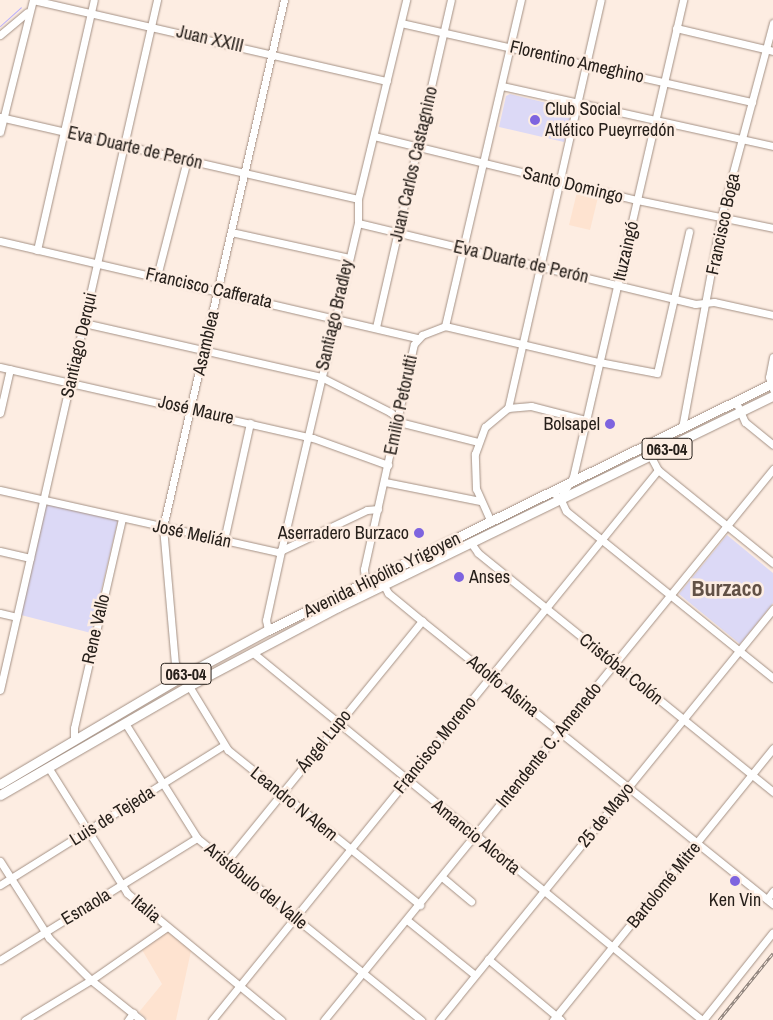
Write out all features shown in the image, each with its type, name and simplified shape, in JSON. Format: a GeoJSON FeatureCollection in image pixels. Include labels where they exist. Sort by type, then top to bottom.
{"type":"FeatureCollection","features":[{"type":"Feature","properties":{"kind":"main road","name":"Avenida Hipólito Yrigoyen"},"geometry":{"type":"LineString","coordinates":[[0,784],[181,677],[268,630],[772,385]]}},
{"type":"Feature","properties":{"kind":"main road","name":"Avenida Hipólito Yrigoyen"},"geometry":{"type":"LineString","coordinates":[[0,795],[187,687],[252,652],[560,498],[651,457],[773,396]]}},
{"type":"Feature","properties":{"kind":"street"},"geometry":{"type":"LineString","coordinates":[[0,132],[28,12],[33,0]]}},
{"type":"Feature","properties":{"kind":"street","name":"Juan XXIII"},"geometry":{"type":"LineString","coordinates":[[33,0],[387,81]]}},
{"type":"Feature","properties":{"kind":"street"},"geometry":{"type":"LineString","coordinates":[[38,250],[94,0]]}},
{"type":"Feature","properties":{"kind":"street","name":"Santiago Derqui"},"geometry":{"type":"LineString","coordinates":[[0,690],[157,0]]}},
{"type":"Feature","properties":{"kind":"street","name":"Asamblea"},"geometry":{"type":"LineString","coordinates":[[187,687],[175,663],[163,527],[192,410],[230,232],[284,0]]}},
{"type":"Feature","properties":{"kind":"street","name":"Santiago Bradley"},"geometry":{"type":"LineString","coordinates":[[268,630],[266,620],[281,551],[358,222],[358,199],[406,0]]}},
{"type":"Feature","properties":{"kind":"street","name":"Juan Carlos Castagnino"},"geometry":{"type":"LineString","coordinates":[[376,327],[451,0]]}},
{"type":"Feature","properties":{"kind":"street"},"geometry":{"type":"LineString","coordinates":[[521,0],[445,326],[651,374],[658,370],[689,232]]}},
{"type":"Feature","properties":{"kind":"street"},"geometry":{"type":"LineString","coordinates":[[508,408],[542,267],[601,0]]}},
{"type":"Feature","properties":{"kind":"street","name":"Ituzaingó"},"geometry":{"type":"LineString","coordinates":[[560,498],[571,482],[683,0]]}},
{"type":"Feature","properties":{"kind":"street"},"geometry":{"type":"LineString","coordinates":[[0,34],[28,12]]}},
{"type":"Feature","properties":{"kind":"street","name":"Florentino Ameghino"},"geometry":{"type":"LineString","coordinates":[[401,23],[752,102]]}},
{"type":"Feature","properties":{"kind":"street","name":"Francisco Boga"},"geometry":{"type":"LineString","coordinates":[[682,428],[707,302],[721,218],[752,102],[770,50],[773,23]]}},
{"type":"Feature","properties":{"kind":"street"},"geometry":{"type":"LineString","coordinates":[[676,28],[770,50]]}},
{"type":"Feature","properties":{"kind":"street"},"geometry":{"type":"LineString","coordinates":[[502,86],[578,104],[655,118],[773,146]]}},
{"type":"Feature","properties":{"kind":"street","name":"Eva Duarte de Perón"},"geometry":{"type":"LineString","coordinates":[[2,118],[358,199]]}},
{"type":"Feature","properties":{"kind":"street","name":"Santo Domingo"},"geometry":{"type":"LineString","coordinates":[[374,136],[637,200],[773,228]]}},
{"type":"Feature","properties":{"kind":"street"},"geometry":{"type":"LineString","coordinates":[[157,276],[187,160]]}},
{"type":"Feature","properties":{"kind":"street","name":"Eva Duarte de Perón"},"geometry":{"type":"LineString","coordinates":[[358,222],[398,234],[675,300],[698,304],[707,302],[773,315]]}},
{"type":"Feature","properties":{"kind":"street"},"geometry":{"type":"LineString","coordinates":[[230,232],[349,258]]}},
{"type":"Feature","properties":{"kind":"street","name":"Francisco Cafferata"},"geometry":{"type":"LineString","coordinates":[[0,241],[335,317],[417,338]]}},
{"type":"Feature","properties":{"kind":"street"},"geometry":{"type":"LineString","coordinates":[[84,323],[321,377],[390,412],[399,420],[478,442]]}},
{"type":"Feature","properties":{"kind":"street","name":"Emilio Petorutti"},"geometry":{"type":"LineString","coordinates":[[365,583],[364,569],[417,338],[445,326]]}},
{"type":"Feature","properties":{"kind":"street"},"geometry":{"type":"LineString","coordinates":[[772,385],[773,357]]}},
{"type":"Feature","properties":{"kind":"street","name":"José Maure"},"geometry":{"type":"LineString","coordinates":[[0,367],[307,437],[388,465]]}},
{"type":"Feature","properties":{"kind":"street"},"geometry":{"type":"LineString","coordinates":[[0,413],[10,369]]}},
{"type":"Feature","properties":{"kind":"street"},"geometry":{"type":"LineString","coordinates":[[736,402],[739,413],[745,422],[773,445]]}},
{"type":"Feature","properties":{"kind":"street"},"geometry":{"type":"LineString","coordinates":[[491,522],[480,501],[473,472],[478,442],[488,422],[508,408],[537,407],[586,420]]}},
{"type":"Feature","properties":{"kind":"street"},"geometry":{"type":"LineString","coordinates":[[224,540],[250,423]]}},
{"type":"Feature","properties":{"kind":"street"},"geometry":{"type":"LineString","coordinates":[[651,457],[658,470],[773,563]]}},
{"type":"Feature","properties":{"kind":"street","name":"Intendente C. Amenedo"},"geometry":{"type":"LineString","coordinates":[[324,1020],[442,878],[773,468]]}},
{"type":"Feature","properties":{"kind":"street","name":"Francisco Moreno"},"geometry":{"type":"LineString","coordinates":[[212,1020],[658,470]]}},
{"type":"Feature","properties":{"kind":"street"},"geometry":{"type":"LineString","coordinates":[[385,482],[480,501]]}},
{"type":"Feature","properties":{"kind":"street","name":"José Melián"},"geometry":{"type":"LineString","coordinates":[[0,490],[163,527],[281,551]]}},
{"type":"Feature","properties":{"kind":"street"},"geometry":{"type":"LineString","coordinates":[[552,492],[560,498],[566,511],[773,678]]}},
{"type":"Feature","properties":{"kind":"street"},"geometry":{"type":"LineString","coordinates":[[281,551],[367,510],[378,509]]}},
{"type":"Feature","properties":{"kind":"street","name":"Rene Vallo"},"geometry":{"type":"LineString","coordinates":[[74,740],[74,728],[122,518]]}},
{"type":"Feature","properties":{"kind":"street","name":"Cristóbal Colón"},"geometry":{"type":"LineString","coordinates":[[471,543],[478,553],[773,792]]}},
{"type":"Feature","properties":{"kind":"street"},"geometry":{"type":"LineString","coordinates":[[0,551],[30,558]]}},
{"type":"Feature","properties":{"kind":"street","name":"Adolfo Alsina"},"geometry":{"type":"LineString","coordinates":[[379,577],[383,586],[422,621],[770,901]]}},
{"type":"Feature","properties":{"kind":"street"},"geometry":{"type":"LineString","coordinates":[[365,583],[370,592]]}},
{"type":"Feature","properties":{"kind":"street","name":"25 de Mayo"},"geometry":{"type":"LineString","coordinates":[[439,1020],[773,609]]}},
{"type":"Feature","properties":{"kind":"street"},"geometry":{"type":"LineString","coordinates":[[0,613],[17,617]]}},
{"type":"Feature","properties":{"kind":"street","name":"Ángel Lupo"},"geometry":{"type":"LineString","coordinates":[[226,862],[422,621]]}},
{"type":"Feature","properties":{"kind":"street","name":"Amancio Alcorta"},"geometry":{"type":"LineString","coordinates":[[252,652],[337,724],[703,1020]]}},
{"type":"Feature","properties":{"kind":"street","name":"Leandro N Alem"},"geometry":{"type":"LineString","coordinates":[[187,687],[224,745],[420,905]]}},
{"type":"Feature","properties":{"kind":"street","name":"Aristóbulo del Valle"},"geometry":{"type":"LineString","coordinates":[[125,723],[197,838],[421,1020]]}},
{"type":"Feature","properties":{"kind":"street","name":"Luis de Tejeda"},"geometry":{"type":"LineString","coordinates":[[0,885],[224,745]]}},
{"type":"Feature","properties":{"kind":"street","name":"Bartolomé Mitre"},"geometry":{"type":"LineString","coordinates":[[557,1019],[773,748]]}},
{"type":"Feature","properties":{"kind":"street","name":"Italia"},"geometry":{"type":"LineString","coordinates":[[48,767],[86,832],[121,886],[167,927],[281,1020]]}},
{"type":"Feature","properties":{"kind":"street","name":"Esnaola"},"geometry":{"type":"LineString","coordinates":[[0,960],[197,838]]}},
{"type":"Feature","properties":{"kind":"street"},"geometry":{"type":"LineString","coordinates":[[0,861],[44,932],[91,980],[141,1020]]}},
{"type":"Feature","properties":{"kind":"street"},"geometry":{"type":"LineString","coordinates":[[442,878],[471,901]]}},
{"type":"Feature","properties":{"kind":"street"},"geometry":{"type":"LineString","coordinates":[[770,901],[773,891]]}},
{"type":"Feature","properties":{"kind":"street"},"geometry":{"type":"LineString","coordinates":[[407,920],[475,975]]}},
{"type":"Feature","properties":{"kind":"street"},"geometry":{"type":"LineString","coordinates":[[25,1020],[91,980],[167,927]]}},
{"type":"Feature","properties":{"kind":"street"},"geometry":{"type":"LineString","coordinates":[[703,1020],[773,932]]}},
{"type":"Feature","properties":{"kind":"street"},"geometry":{"type":"LineString","coordinates":[[488,959],[557,1019]]}},
{"type":"Feature","properties":{"kind":"street"},"geometry":{"type":"LineString","coordinates":[[128,1020],[133,1014]]}},
{"type":"Feature","properties":{"kind":"shaded area","name":"Club Social Atlético Pueyrredón"},"geometry":{"type":"Polygon","coordinates":[[[510,94],[567,108],[571,113],[564,142],[499,127],[506,96],[510,94]]]}},
{"type":"Feature","properties":{"kind":"shaded area"},"geometry":{"type":"Polygon","coordinates":[[[578,188],[599,193],[590,230],[569,225],[578,188]]]}},
{"type":"Feature","properties":{"kind":"shaded area"},"geometry":{"type":"Polygon","coordinates":[[[50,504],[118,520],[91,633],[21,615],[45,506],[50,504]]]}},
{"type":"Feature","properties":{"kind":"shaded area"},"geometry":{"type":"Polygon","coordinates":[[[727,535],[773,573],[773,603],[740,644],[679,594],[727,535]]]}},
{"type":"Feature","properties":{"kind":"shaded area"},"geometry":{"type":"Polygon","coordinates":[[[168,931],[191,951],[176,1020],[148,1020],[139,1012],[162,984],[141,948],[168,931]]]}},
{"type":"Feature","properties":{"kind":"waterway"},"geometry":{"type":"LineString","coordinates":[[0,26],[21,7]]}},
{"type":"Feature","properties":{"kind":"railway"},"geometry":{"type":"LineString","coordinates":[[719,1020],[773,953]]}},
{"type":"Feature","properties":{"kind":"place","name":"Club Social Atlético Pueyrredón"},"geometry":{"type":"Point","coordinates":[535,120]}},
{"type":"Feature","properties":{"kind":"place","name":"Bolsapel"},"geometry":{"type":"Point","coordinates":[610,424]}},
{"type":"Feature","properties":{"kind":"place","name":"Aserradero Burzaco"},"geometry":{"type":"Point","coordinates":[419,533]}},
{"type":"Feature","properties":{"kind":"place","name":"Anses"},"geometry":{"type":"Point","coordinates":[459,577]}},
{"type":"Feature","properties":{"kind":"place","name":"Ken Vin"},"geometry":{"type":"Point","coordinates":[735,881]}},
{"type":"Feature","properties":{"kind":"district","name":"Burzaco"},"geometry":{"type":"Point","coordinates":[727,589]}}]}
